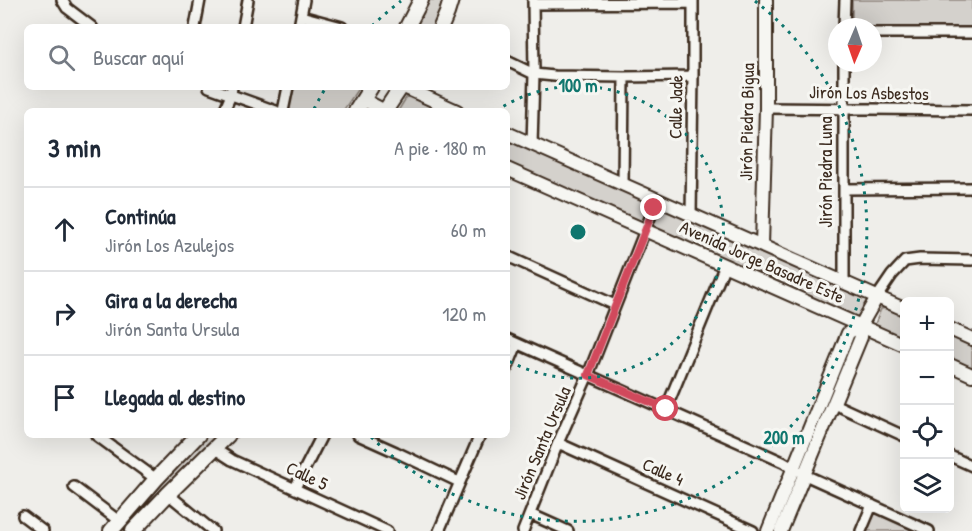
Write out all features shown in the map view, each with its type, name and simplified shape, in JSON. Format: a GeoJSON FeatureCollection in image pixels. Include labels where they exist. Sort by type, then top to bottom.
{"type":"FeatureCollection","features":[{"type":"Feature","properties":{"kind":"main road"},"geometry":{"type":"LineString","coordinates":[[409,24],[421,0]]}},
{"type":"Feature","properties":{"kind":"main road"},"geometry":{"type":"LineString","coordinates":[[442,24],[451,0]]}},
{"type":"Feature","properties":{"kind":"main road","name":"Jirón Piedra Bigua"},"geometry":{"type":"LineString","coordinates":[[762,245],[766,0]]}},
{"type":"Feature","properties":{"kind":"main road"},"geometry":{"type":"LineString","coordinates":[[360,105],[369,90]]}},
{"type":"Feature","properties":{"kind":"main road"},"geometry":{"type":"LineString","coordinates":[[387,108],[401,90]]}},
{"type":"Feature","properties":{"kind":"main road"},"geometry":{"type":"LineString","coordinates":[[410,90],[450,108]]}},
{"type":"Feature","properties":{"kind":"main road","name":"Avenida Jorge Basadre Este"},"geometry":{"type":"LineString","coordinates":[[510,135],[900,307]]}},
{"type":"Feature","properties":{"kind":"main road","name":"Avenida Jorge Basadre Este"},"geometry":{"type":"LineString","coordinates":[[510,170],[900,343]]}},
{"type":"Feature","properties":{"kind":"main road"},"geometry":{"type":"LineString","coordinates":[[768,531],[848,333],[861,325],[877,297]]}},
{"type":"Feature","properties":{"kind":"main road"},"geometry":{"type":"LineString","coordinates":[[781,531],[861,337],[861,325]]}},
{"type":"Feature","properties":{"kind":"main road"},"geometry":{"type":"LineString","coordinates":[[954,331],[972,339]]}},
{"type":"Feature","properties":{"kind":"main road"},"geometry":{"type":"LineString","coordinates":[[954,367],[972,375]]}},
{"type":"Feature","properties":{"kind":"main road"},"geometry":{"type":"LineString","coordinates":[[115,526],[191,438]]}},
{"type":"Feature","properties":{"kind":"main road"},"geometry":{"type":"LineString","coordinates":[[133,531],[225,438]]}},
{"type":"Feature","properties":{"kind":"street"},"geometry":{"type":"LineString","coordinates":[[62,0],[67,8],[88,24]]}},
{"type":"Feature","properties":{"kind":"street"},"geometry":{"type":"LineString","coordinates":[[196,24],[201,0]]}},
{"type":"Feature","properties":{"kind":"street"},"geometry":{"type":"LineString","coordinates":[[244,24],[248,0]]}},
{"type":"Feature","properties":{"kind":"street"},"geometry":{"type":"LineString","coordinates":[[300,24],[304,0]]}},
{"type":"Feature","properties":{"kind":"street"},"geometry":{"type":"LineString","coordinates":[[844,0],[844,18]]}},
{"type":"Feature","properties":{"kind":"street"},"geometry":{"type":"LineString","coordinates":[[532,145],[533,2],[693,1]]}},
{"type":"Feature","properties":{"kind":"street","name":"Calle Jade"},"geometry":{"type":"LineString","coordinates":[[691,215],[693,1]]}},
{"type":"Feature","properties":{"kind":"street"},"geometry":{"type":"LineString","coordinates":[[301,16],[331,24]]}},
{"type":"Feature","properties":{"kind":"street"},"geometry":{"type":"LineString","coordinates":[[882,33],[972,33]]}},
{"type":"Feature","properties":{"kind":"street"},"geometry":{"type":"LineString","coordinates":[[510,62],[534,74],[554,76],[693,76]]}},
{"type":"Feature","properties":{"kind":"street","name":"Jirón Piedra Luna"},"geometry":{"type":"LineString","coordinates":[[844,72],[844,281]]}},
{"type":"Feature","properties":{"kind":"street"},"geometry":{"type":"LineString","coordinates":[[623,184],[624,77]]}},
{"type":"Feature","properties":{"kind":"street"},"geometry":{"type":"LineString","coordinates":[[284,108],[287,90]]}},
{"type":"Feature","properties":{"kind":"street"},"geometry":{"type":"LineString","coordinates":[[225,108],[232,91],[259,108]]}},
{"type":"Feature","properties":{"kind":"street","name":"Jirón Los Asbestos"},"geometry":{"type":"LineString","coordinates":[[766,108],[972,110]]}},
{"type":"Feature","properties":{"kind":"street"},"geometry":{"type":"LineString","coordinates":[[844,189],[972,188]]}},
{"type":"Feature","properties":{"kind":"street","name":"Jirón Santa Ursula"},"geometry":{"type":"LineString","coordinates":[[523,531],[657,200]]}},
{"type":"Feature","properties":{"kind":"street"},"geometry":{"type":"LineString","coordinates":[[510,257],[615,305]]}},
{"type":"Feature","properties":{"kind":"street"},"geometry":{"type":"LineString","coordinates":[[877,297],[904,261],[972,260]]}},
{"type":"Feature","properties":{"kind":"street"},"geometry":{"type":"LineString","coordinates":[[666,409],[724,265]]}},
{"type":"Feature","properties":{"kind":"street"},"geometry":{"type":"LineString","coordinates":[[510,340],[666,409],[928,531]]}},
{"type":"Feature","properties":{"kind":"street"},"geometry":{"type":"LineString","coordinates":[[510,362],[517,344]]}},
{"type":"Feature","properties":{"kind":"street"},"geometry":{"type":"LineString","coordinates":[[834,404],[900,434]]}},
{"type":"Feature","properties":{"kind":"street"},"geometry":{"type":"LineString","coordinates":[[100,438],[156,479]]}},
{"type":"Feature","properties":{"kind":"street"},"geometry":{"type":"LineString","coordinates":[[295,488],[320,438]]}},
{"type":"Feature","properties":{"kind":"street"},"geometry":{"type":"LineString","coordinates":[[365,438],[459,483]]}},
{"type":"Feature","properties":{"kind":"street"},"geometry":{"type":"LineString","coordinates":[[439,531],[479,438]]}},
{"type":"Feature","properties":{"kind":"street","name":"Calle 4"},"geometry":{"type":"LineString","coordinates":[[558,443],[753,531]]}},
{"type":"Feature","properties":{"kind":"street","name":"Calle 5"},"geometry":{"type":"LineString","coordinates":[[215,449],[232,460],[387,531]]}},
{"type":"Feature","properties":{"kind":"street"},"geometry":{"type":"LineString","coordinates":[[954,458],[972,466]]}},
{"type":"Feature","properties":{"kind":"street"},"geometry":{"type":"LineString","coordinates":[[74,487],[115,526]]}},
{"type":"Feature","properties":{"kind":"street"},"geometry":{"type":"LineString","coordinates":[[168,494],[213,531]]}},
{"type":"Feature","properties":{"kind":"street"},"geometry":{"type":"LineString","coordinates":[[861,531],[872,506]]}},
{"type":"Feature","properties":{"kind":"street"},"geometry":{"type":"LineString","coordinates":[[530,514],[568,531]]}},
{"type":"Feature","properties":{"kind":"street"},"geometry":{"type":"LineString","coordinates":[[24,516],[43,531]]}},
{"type":"Feature","properties":{"kind":"shaded area"},"geometry":{"type":"Polygon","coordinates":[[[426,0],[446,0],[436,24],[414,24],[426,0]]]}},
{"type":"Feature","properties":{"kind":"shaded area"},"geometry":{"type":"Polygon","coordinates":[[[852,0],[972,0],[972,29],[882,28],[882,18],[852,18],[852,0]]]}},
{"type":"Feature","properties":{"kind":"shaded area"},"geometry":{"type":"Polygon","coordinates":[[[292,90],[357,90],[345,108],[290,108],[292,90]]]}},
{"type":"Feature","properties":{"kind":"shaded area"},"geometry":{"type":"Polygon","coordinates":[[[410,95],[440,108],[400,108],[410,95]]]}},
{"type":"Feature","properties":{"kind":"shaded area"},"geometry":{"type":"Polygon","coordinates":[[[510,139],[651,202],[642,225],[510,166],[510,139]]]}},
{"type":"Feature","properties":{"kind":"shaded area"},"geometry":{"type":"Polygon","coordinates":[[[660,206],[868,300],[858,321],[651,230],[660,206]]]}},
{"type":"Feature","properties":{"kind":"shaded area"},"geometry":{"type":"Polygon","coordinates":[[[887,308],[900,314],[900,339],[875,329],[881,309],[887,308]]]}},
{"type":"Feature","properties":{"kind":"shaded area"},"geometry":{"type":"Polygon","coordinates":[[[954,338],[972,346],[972,370],[954,363],[954,338]]]}},
{"type":"Feature","properties":{"kind":"shaded area"},"geometry":{"type":"Polygon","coordinates":[[[204,438],[219,438],[128,531],[118,531],[204,438]]]}},
{"type":"Feature","properties":{"kind":"shaded area"},"geometry":{"type":"Polygon","coordinates":[[[875,513],[916,531],[867,531],[875,513]]]}},
{"type":"Feature","properties":{"kind":"route"},"geometry":{"type":"LineString","coordinates":[[654,208],[588,375],[666,409]]}}]}
